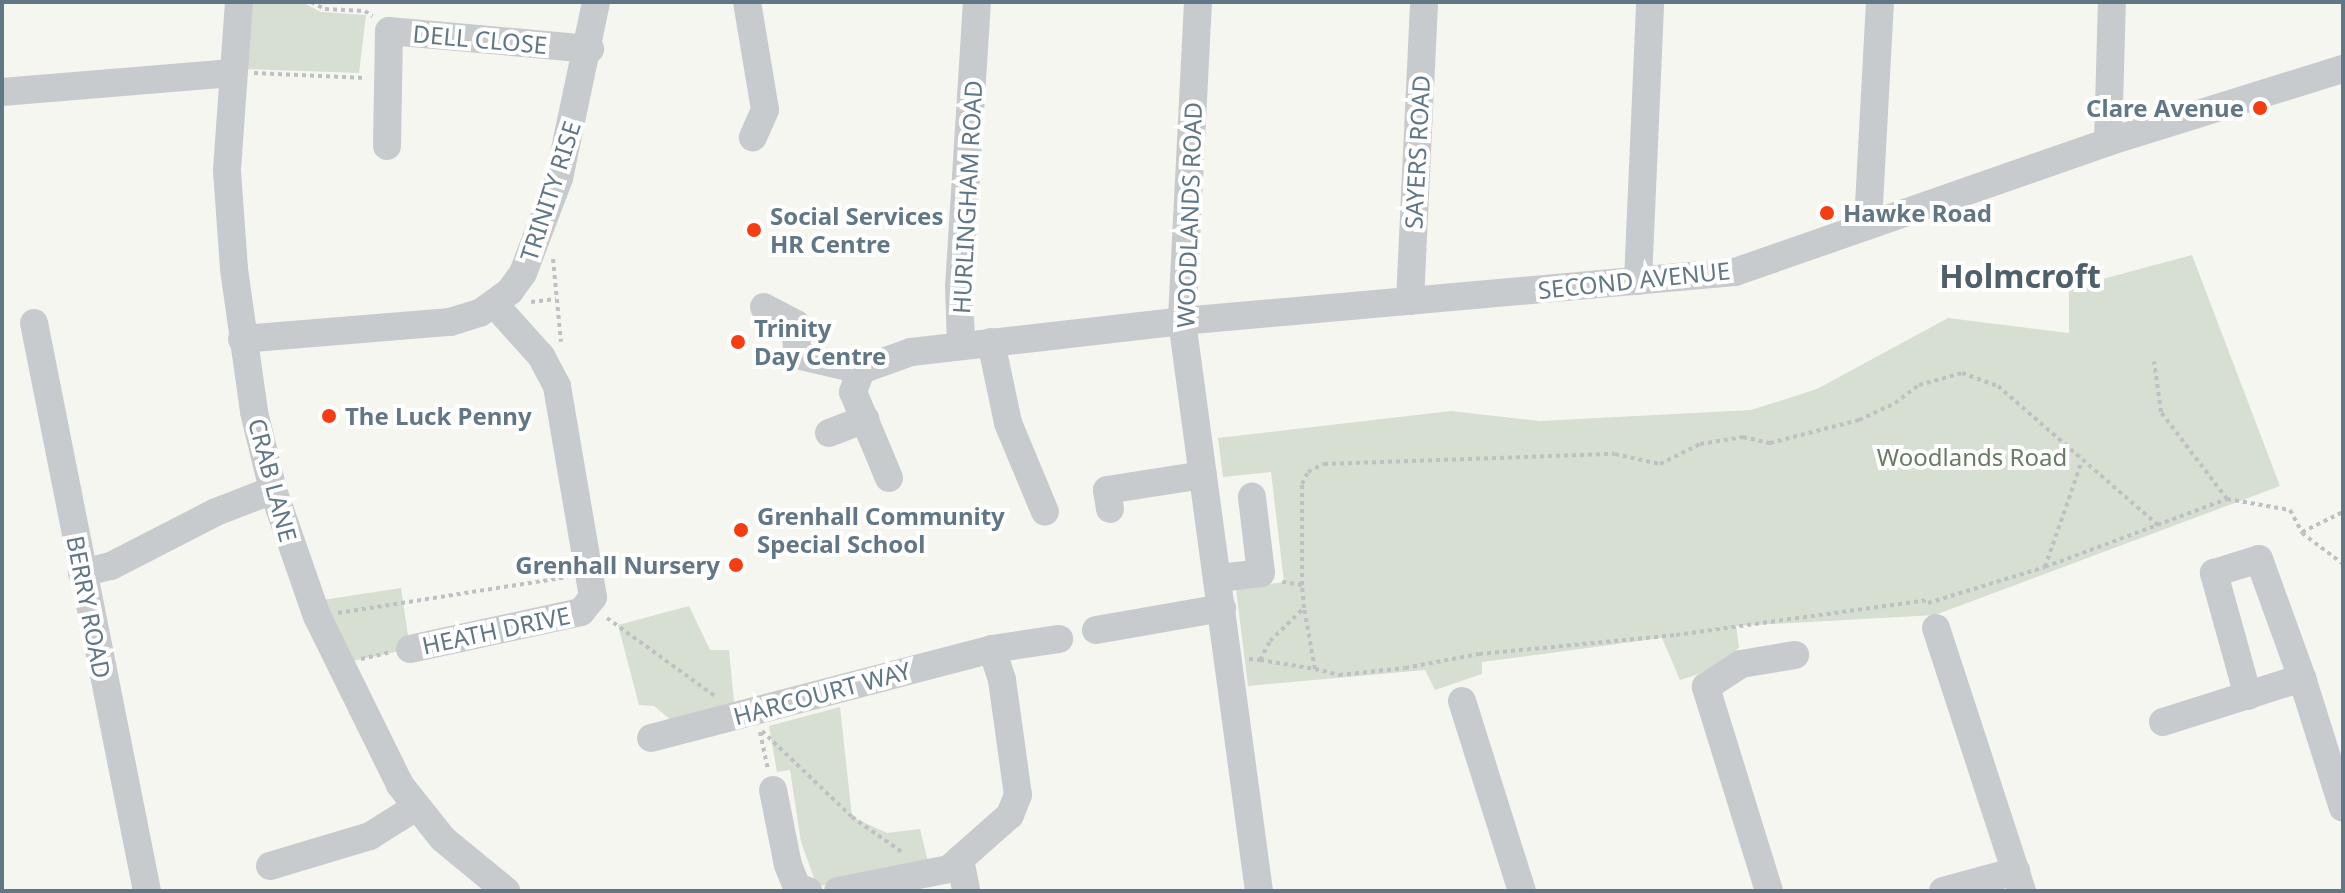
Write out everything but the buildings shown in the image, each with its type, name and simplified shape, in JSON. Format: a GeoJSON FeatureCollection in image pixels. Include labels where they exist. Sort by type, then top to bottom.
{"type":"FeatureCollection","features":[{"type":"Feature","properties":{"kind":"street","name":"CRAB LANE"},"geometry":{"type":"LineString","coordinates":[[239,2],[227,171],[242,339],[273,490],[317,616],[366,723],[416,807],[443,839],[506,891]]}},
{"type":"Feature","properties":{"kind":"street","name":"TRINITY RISE"},"geometry":{"type":"LineString","coordinates":[[242,339],[450,322],[495,305],[523,273],[559,178],[590,49],[596,2]]}},
{"type":"Feature","properties":{"kind":"street"},"geometry":{"type":"LineString","coordinates":[[747,2],[765,110],[753,137]]}},
{"type":"Feature","properties":{"kind":"street","name":"HURLINGHAM ROAD"},"geometry":{"type":"LineString","coordinates":[[961,344],[959,287],[977,2]]}},
{"type":"Feature","properties":{"kind":"street","name":"WOODLANDS ROAD"},"geometry":{"type":"LineString","coordinates":[[1198,2],[1182,321],[1259,891]]}},
{"type":"Feature","properties":{"kind":"street","name":"SAYERS ROAD"},"geometry":{"type":"LineString","coordinates":[[1410,301],[1424,2]]}},
{"type":"Feature","properties":{"kind":"street"},"geometry":{"type":"LineString","coordinates":[[1638,281],[1650,2]]}},
{"type":"Feature","properties":{"kind":"street"},"geometry":{"type":"LineString","coordinates":[[1868,223],[1880,2]]}},
{"type":"Feature","properties":{"kind":"street"},"geometry":{"type":"LineString","coordinates":[[2108,142],[2112,2]]}},
{"type":"Feature","properties":{"kind":"street","name":"DELL CLOSE"},"geometry":{"type":"LineString","coordinates":[[387,146],[385,79],[389,31],[590,49]]}},
{"type":"Feature","properties":{"kind":"street","name":"SECOND AVENUE"},"geometry":{"type":"LineString","coordinates":[[861,370],[891,359],[961,344],[1182,321],[1735,272],[1868,223],[2108,142],[2343,69]]}},
{"type":"Feature","properties":{"kind":"street"},"geometry":{"type":"LineString","coordinates":[[6,91],[232,73]]}},
{"type":"Feature","properties":{"kind":"street","name":"HEATH DRIVE"},"geometry":{"type":"LineString","coordinates":[[410,649],[581,612],[593,597],[550,369],[495,305]]}},
{"type":"Feature","properties":{"kind":"street"},"geometry":{"type":"LineString","coordinates":[[764,307],[796,324],[797,355],[824,366],[861,370],[853,392],[889,478]]}},
{"type":"Feature","properties":{"kind":"street","name":"BERRY ROAD"},"geometry":{"type":"LineString","coordinates":[[34,323],[147,891]]}},
{"type":"Feature","properties":{"kind":"street"},"geometry":{"type":"LineString","coordinates":[[991,342],[1008,423],[1045,512]]}},
{"type":"Feature","properties":{"kind":"street"},"geometry":{"type":"LineString","coordinates":[[829,433],[865,419]]}},
{"type":"Feature","properties":{"kind":"street"},"geometry":{"type":"LineString","coordinates":[[1110,509],[1107,490],[1203,475]]}},
{"type":"Feature","properties":{"kind":"street"},"geometry":{"type":"LineString","coordinates":[[82,573],[111,566],[216,512],[273,490]]}},
{"type":"Feature","properties":{"kind":"street"},"geometry":{"type":"LineString","coordinates":[[1219,578],[1261,573],[1252,497]]}},
{"type":"Feature","properties":{"kind":"street"},"geometry":{"type":"LineString","coordinates":[[2248,696],[2214,573],[2259,559],[2302,678],[2343,808]]}},
{"type":"Feature","properties":{"kind":"street"},"geometry":{"type":"LineString","coordinates":[[1096,630],[1222,608]]}},
{"type":"Feature","properties":{"kind":"street"},"geometry":{"type":"LineString","coordinates":[[1936,628],[2019,881],[1943,891]]}},
{"type":"Feature","properties":{"kind":"street","name":"HARCOURT WAY"},"geometry":{"type":"LineString","coordinates":[[651,738],[992,649],[1059,639]]}},
{"type":"Feature","properties":{"kind":"street"},"geometry":{"type":"LineString","coordinates":[[838,891],[931,874],[960,859],[1010,815],[1018,795],[1002,680],[992,649]]}},
{"type":"Feature","properties":{"kind":"street"},"geometry":{"type":"LineString","coordinates":[[1769,891],[1706,687],[1741,664],[1795,655]]}},
{"type":"Feature","properties":{"kind":"street"},"geometry":{"type":"LineString","coordinates":[[2163,722],[2302,678]]}},
{"type":"Feature","properties":{"kind":"street"},"geometry":{"type":"LineString","coordinates":[[1462,701],[1522,891]]}},
{"type":"Feature","properties":{"kind":"street"},"geometry":{"type":"LineString","coordinates":[[773,790],[788,865],[797,887],[808,891]]}},
{"type":"Feature","properties":{"kind":"street"},"geometry":{"type":"LineString","coordinates":[[270,866],[370,836],[416,807]]}},
{"type":"Feature","properties":{"kind":"street"},"geometry":{"type":"LineString","coordinates":[[960,859],[966,891]]}},
{"type":"Feature","properties":{"kind":"path"},"geometry":{"type":"LineString","coordinates":[[311,2],[325,9],[365,11],[389,31]]}},
{"type":"Feature","properties":{"kind":"path"},"geometry":{"type":"LineString","coordinates":[[325,2],[325,9]]}},
{"type":"Feature","properties":{"kind":"path"},"geometry":{"type":"LineString","coordinates":[[232,73],[385,79]]}},
{"type":"Feature","properties":{"kind":"path"},"geometry":{"type":"LineString","coordinates":[[535,246],[554,260],[562,359],[550,369]]}},
{"type":"Feature","properties":{"kind":"path"},"geometry":{"type":"LineString","coordinates":[[2154,361],[2161,412],[2227,499]]}},
{"type":"Feature","properties":{"kind":"path"},"geometry":{"type":"LineString","coordinates":[[1315,669],[1302,585],[1302,484],[1308,472],[1324,464],[1615,454],[1660,464],[1700,444],[1743,437],[1770,443],[1859,420],[1926,381],[1962,373],[1998,386],[2158,525]]}},
{"type":"Feature","properties":{"kind":"path"},"geometry":{"type":"LineString","coordinates":[[2045,567],[2082,461]]}},
{"type":"Feature","properties":{"kind":"path"},"geometry":{"type":"LineString","coordinates":[[1227,660],[1260,660],[1339,675],[1405,668],[1479,654],[1676,635],[1927,600],[2045,567],[2227,499],[2277,503],[2290,510],[2302,533],[2343,564]]}},
{"type":"Feature","properties":{"kind":"path"},"geometry":{"type":"LineString","coordinates":[[2302,533],[2343,512]]}},
{"type":"Feature","properties":{"kind":"path"},"geometry":{"type":"LineString","coordinates":[[1261,573],[1302,585]]}},
{"type":"Feature","properties":{"kind":"path"},"geometry":{"type":"LineString","coordinates":[[317,616],[589,574]]}},
{"type":"Feature","properties":{"kind":"path"},"geometry":{"type":"LineString","coordinates":[[1927,600],[1936,628]]}},
{"type":"Feature","properties":{"kind":"path"},"geometry":{"type":"LineString","coordinates":[[587,604],[722,701]]}},
{"type":"Feature","properties":{"kind":"path"},"geometry":{"type":"LineString","coordinates":[[1260,660],[1270,641],[1304,608]]}},
{"type":"Feature","properties":{"kind":"path"},"geometry":{"type":"LineString","coordinates":[[338,663],[410,649]]}},
{"type":"Feature","properties":{"kind":"path"},"geometry":{"type":"LineString","coordinates":[[773,790],[759,728],[852,817],[931,874]]}},
{"type":"Feature","properties":{"kind":"green space"},"geometry":{"type":"Polygon","coordinates":[[[252,2],[302,2],[321,12],[366,15],[359,73],[245,69],[252,2]]]}},
{"type":"Feature","properties":{"kind":"green space","name":"Woodlands Road"},"geometry":{"type":"Polygon","coordinates":[[[2192,255],[2280,486],[1935,615],[1736,626],[1739,647],[1723,666],[1680,680],[1662,638],[1482,662],[1482,674],[1435,690],[1425,670],[1248,686],[1236,589],[1284,582],[1271,472],[1223,477],[1218,438],[1451,411],[1540,421],[1751,410],[1817,389],[1948,318],[2069,333],[2069,288],[2192,255]]]}},
{"type":"Feature","properties":{"kind":"green space"},"geometry":{"type":"Polygon","coordinates":[[[401,588],[410,649],[347,662],[323,600],[401,588]]]}},
{"type":"Feature","properties":{"kind":"green space"},"geometry":{"type":"Polygon","coordinates":[[[689,606],[710,650],[729,650],[735,712],[678,726],[654,706],[639,705],[618,625],[689,606]]]}},
{"type":"Feature","properties":{"kind":"green space"},"geometry":{"type":"Polygon","coordinates":[[[840,707],[852,817],[887,833],[920,829],[931,874],[817,886],[801,842],[790,770],[777,772],[769,726],[840,707]]]}},
{"type":"Feature","properties":{"kind":"place","name":"Clare Avenue"},"geometry":{"type":"Point","coordinates":[2260,108]}},
{"type":"Feature","properties":{"kind":"place","name":"Hawke Road"},"geometry":{"type":"Point","coordinates":[1827,213]}},
{"type":"Feature","properties":{"kind":"place","name":"Social Services HR Centre"},"geometry":{"type":"Point","coordinates":[754,230]}},
{"type":"Feature","properties":{"kind":"place","name":"Trinity Day Centre"},"geometry":{"type":"Point","coordinates":[738,342]}},
{"type":"Feature","properties":{"kind":"place","name":"The Luck Penny"},"geometry":{"type":"Point","coordinates":[329,416]}},
{"type":"Feature","properties":{"kind":"place","name":"Grenhall Community Special School"},"geometry":{"type":"Point","coordinates":[741,530]}},
{"type":"Feature","properties":{"kind":"place","name":"Grenhall Nursery"},"geometry":{"type":"Point","coordinates":[736,565]}},
{"type":"Feature","properties":{"kind":"district","name":"Holmcroft"},"geometry":{"type":"Point","coordinates":[2020,276]}}]}
